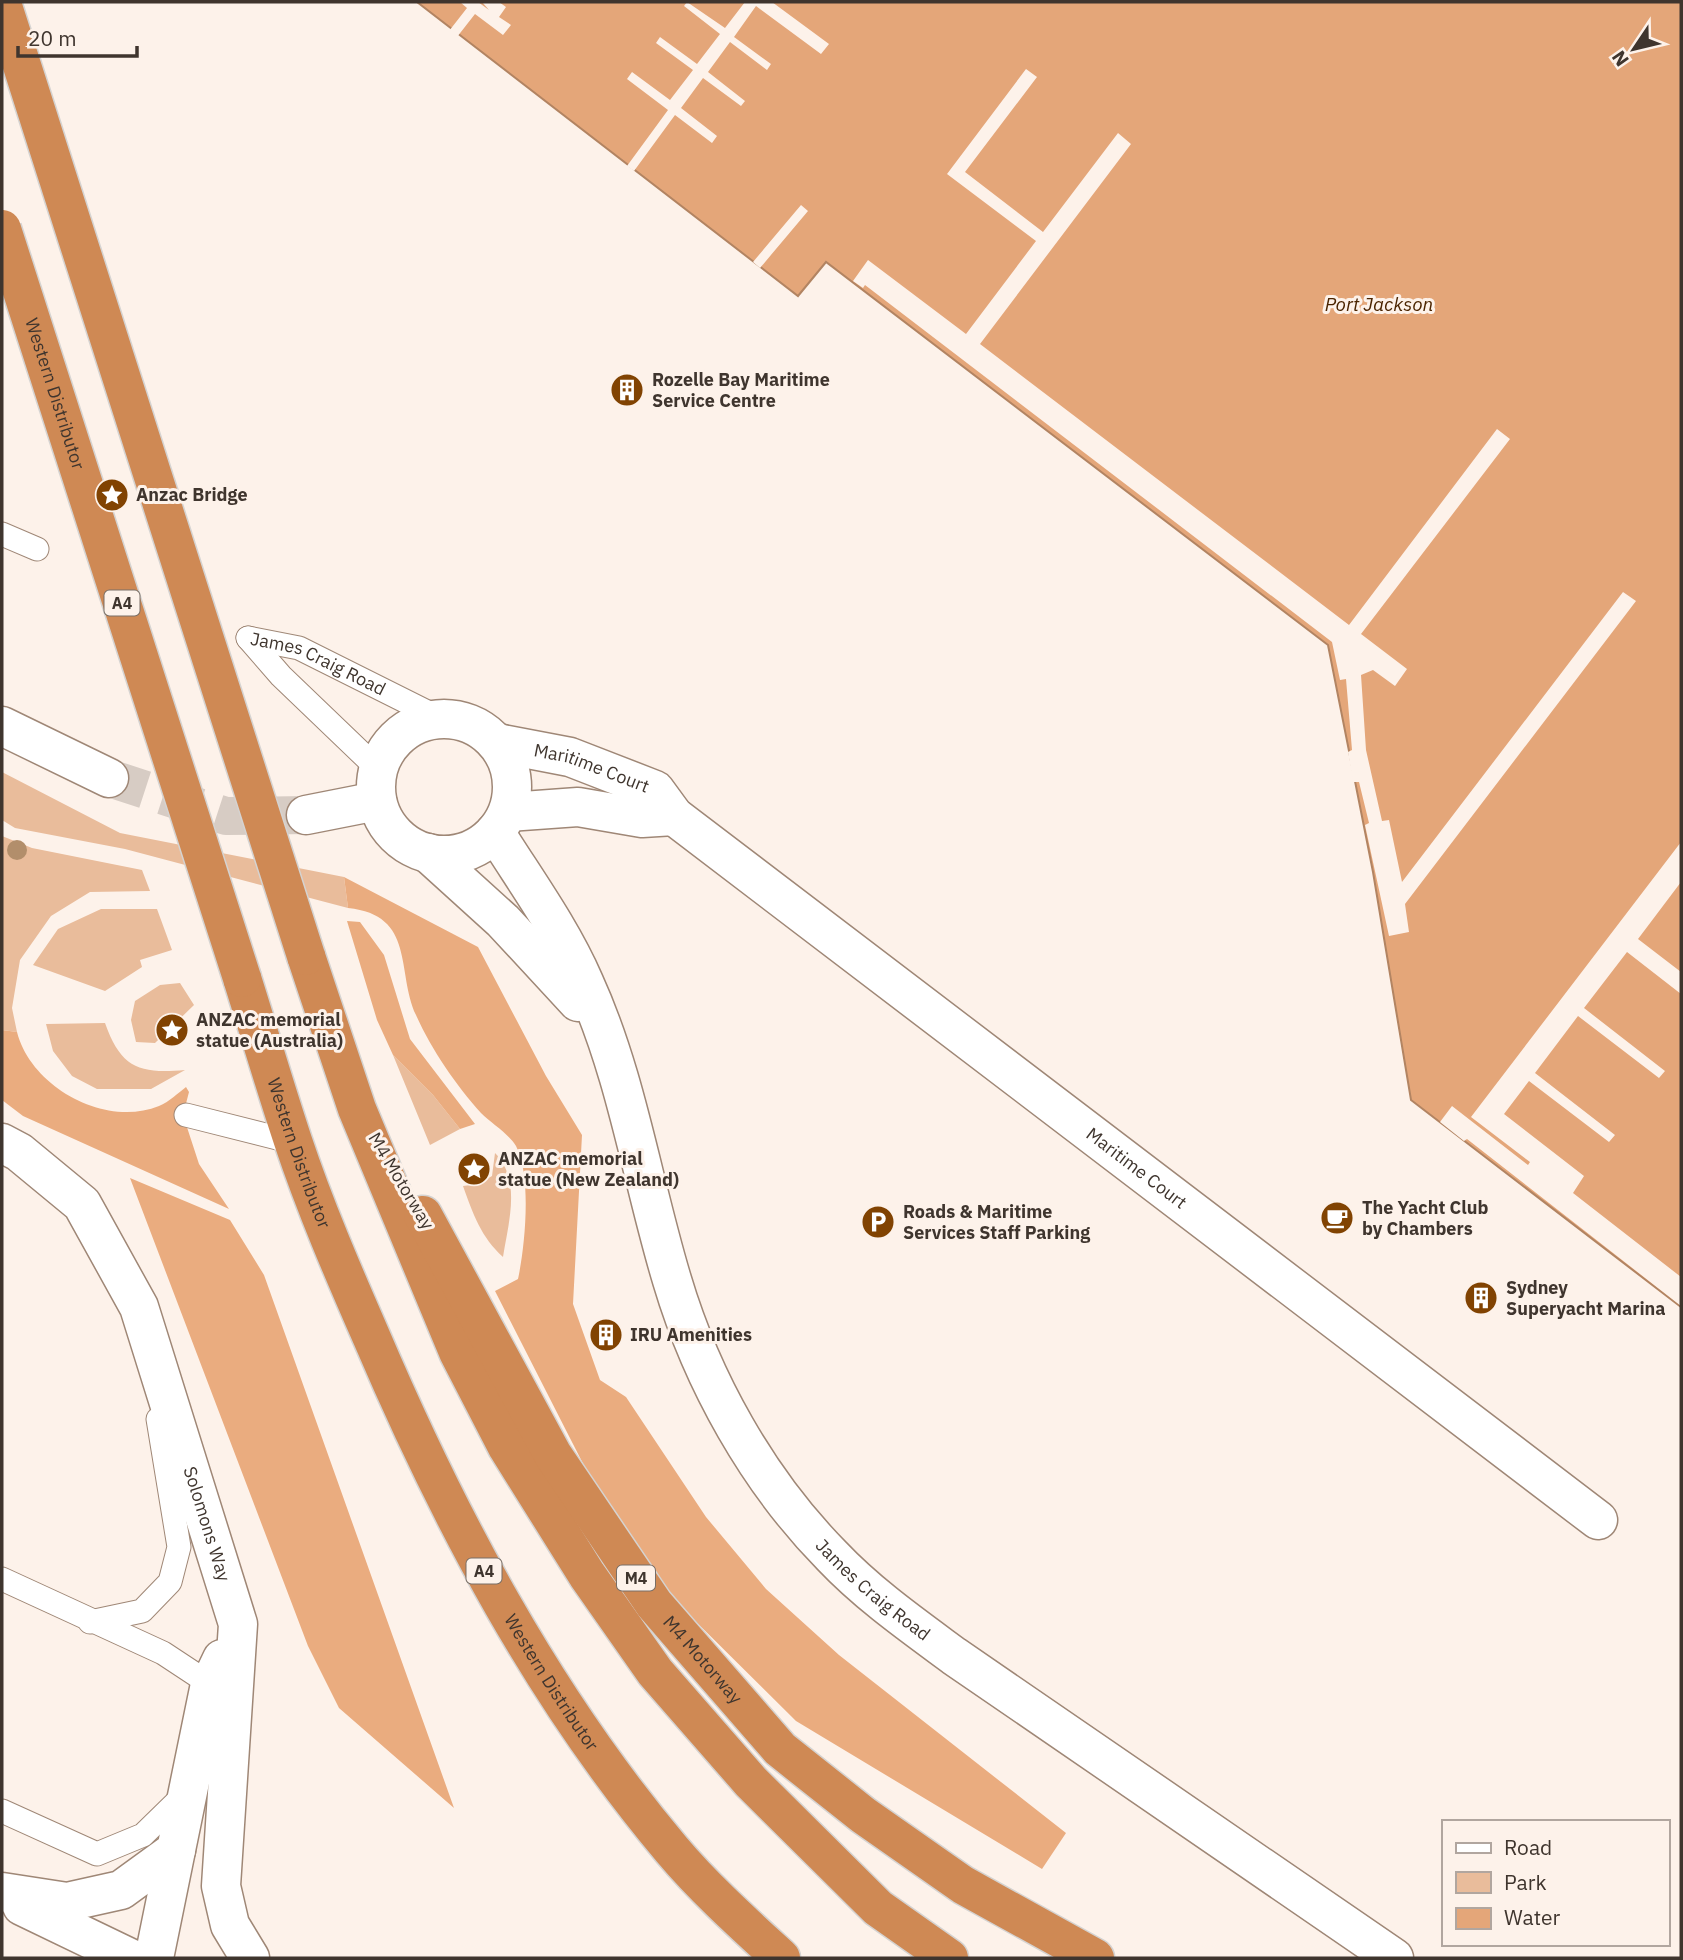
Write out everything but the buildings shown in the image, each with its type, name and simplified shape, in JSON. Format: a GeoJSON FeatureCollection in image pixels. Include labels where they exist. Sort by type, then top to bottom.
{"type":"FeatureCollection","features":[{"type":"Feature","properties":{"kind":"highway"},"geometry":{"type":"LineString","coordinates":[[2,3],[357,1109],[458,1352],[508,1447],[587,1575],[655,1672],[751,1782],[878,1908],[949,1958]]}},
{"type":"Feature","properties":{"kind":"highway","name":"Western Distributor"},"geometry":{"type":"LineString","coordinates":[[2,229],[293,1142],[346,1278],[409,1425],[461,1531],[520,1636],[604,1760],[673,1851],[778,1955]]}},
{"type":"Feature","properties":{"kind":"highway","name":"M4 Motorway"},"geometry":{"type":"LineString","coordinates":[[357,1109],[462,1282],[553,1455],[654,1604],[780,1749],[863,1815],[963,1885],[1096,1958]]}},
{"type":"Feature","properties":{"kind":"street"},"geometry":{"type":"LineString","coordinates":[[439,718],[460,720],[480,729],[497,743],[511,776],[512,794],[501,822],[481,844],[464,852],[428,853],[407,844],[394,833],[377,785],[386,750],[400,734],[418,723],[439,718]]}},
{"type":"Feature","properties":{"kind":"street"},"geometry":{"type":"LineString","coordinates":[[2,726],[110,778]]}},
{"type":"Feature","properties":{"kind":"street","name":"Maritime Court"},"geometry":{"type":"LineString","coordinates":[[497,743],[570,757],[655,790],[674,816],[1598,1520]]}},
{"type":"Feature","properties":{"kind":"street"},"geometry":{"type":"LineString","coordinates":[[306,815],[377,785]]}},
{"type":"Feature","properties":{"kind":"street","name":"Maritime Court"},"geometry":{"type":"LineString","coordinates":[[501,822],[578,807],[642,818],[674,816]]}},
{"type":"Feature","properties":{"kind":"street","name":"James Craig Road"},"geometry":{"type":"LineString","coordinates":[[501,822],[584,981],[601,1026],[621,1088],[672,1282],[710,1379],[744,1442],[783,1501],[832,1557],[887,1606],[954,1656],[1395,1958]]}},
{"type":"Feature","properties":{"kind":"street","name":"James Craig Road"},"geometry":{"type":"LineString","coordinates":[[428,853],[503,921],[601,1026]]}},
{"type":"Feature","properties":{"kind":"street","name":"Solomons Way"},"geometry":{"type":"LineString","coordinates":[[2,1143],[19,1152],[82,1204],[139,1307],[238,1624],[221,1886],[230,1925],[250,1958]]}},
{"type":"Feature","properties":{"kind":"street"},"geometry":{"type":"LineString","coordinates":[[154,1958],[210,1684],[238,1624]]}},
{"type":"Feature","properties":{"kind":"street"},"geometry":{"type":"LineString","coordinates":[[2,1894],[67,1902],[121,1890],[176,1850]]}},
{"type":"Feature","properties":{"kind":"street"},"geometry":{"type":"LineString","coordinates":[[2,1894],[130,1958]]}},
{"type":"Feature","properties":{"kind":"lane"},"geometry":{"type":"LineString","coordinates":[[2,534],[37,549]]}},
{"type":"Feature","properties":{"kind":"lane","name":"James Craig Road"},"geometry":{"type":"LineString","coordinates":[[377,785],[248,638],[299,648],[439,718]]}},
{"type":"Feature","properties":{"kind":"lane"},"geometry":{"type":"LineString","coordinates":[[186,1115],[293,1142]]}},
{"type":"Feature","properties":{"kind":"lane"},"geometry":{"type":"LineString","coordinates":[[90,1622],[142,1611],[170,1582],[180,1547],[139,1307]]}},
{"type":"Feature","properties":{"kind":"lane"},"geometry":{"type":"LineString","coordinates":[[2,1579],[90,1622],[163,1653],[210,1684]]}},
{"type":"Feature","properties":{"kind":"lane"},"geometry":{"type":"LineString","coordinates":[[2,1811],[97,1854],[143,1835],[188,1791]]}},
{"type":"Feature","properties":{"kind":"green space"},"geometry":{"type":"Polygon","coordinates":[[[2,772],[120,833],[344,877],[348,908],[125,849],[15,828],[2,820],[2,772]]]}},
{"type":"Feature","properties":{"kind":"green space"},"geometry":{"type":"Polygon","coordinates":[[[2,836],[32,848],[142,870],[150,891],[90,892],[51,916],[20,960],[12,1008],[17,1032],[2,1030],[2,836]]]}},
{"type":"Feature","properties":{"kind":"green space"},"geometry":{"type":"Polygon","coordinates":[[[101,909],[157,909],[172,950],[140,960],[142,967],[105,991],[33,965],[58,929],[101,909]]]}},
{"type":"Feature","properties":{"kind":"green space"},"geometry":{"type":"Polygon","coordinates":[[[180,983],[194,1005],[155,1043],[136,1042],[131,1020],[135,1001],[160,985],[180,983]]]}},
{"type":"Feature","properties":{"kind":"green space"},"geometry":{"type":"Polygon","coordinates":[[[105,1023],[118,1050],[134,1065],[155,1071],[185,1070],[151,1089],[97,1089],[72,1076],[53,1051],[46,1024],[105,1023]]]}},
{"type":"Feature","properties":{"kind":"green space"},"geometry":{"type":"Polygon","coordinates":[[[393,1055],[433,1095],[460,1129],[430,1145],[393,1055]]]}},
{"type":"Feature","properties":{"kind":"green space"},"geometry":{"type":"Polygon","coordinates":[[[495,1153],[503,1164],[511,1189],[510,1217],[503,1257],[483,1233],[463,1186],[478,1184],[492,1176],[495,1153]]]}},
{"type":"Feature","properties":{"kind":"shaded area"},"geometry":{"type":"Polygon","coordinates":[[[344,877],[478,947],[546,1076],[582,1135],[573,1304],[600,1380],[626,1397],[706,1517],[766,1589],[839,1655],[1066,1833],[1042,1869],[796,1721],[675,1601],[599,1495],[495,1291],[518,1279],[521,1265],[526,1193],[521,1159],[516,1146],[481,1113],[453,1079],[437,1054],[416,1015],[400,948],[394,934],[384,922],[370,913],[348,908],[344,877]]]}},
{"type":"Feature","properties":{"kind":"shaded area"},"geometry":{"type":"Polygon","coordinates":[[[347,921],[360,922],[384,955],[410,1039],[475,1124],[460,1129],[433,1095],[393,1055],[377,1020],[347,921]]]}},
{"type":"Feature","properties":{"kind":"shaded area"},"geometry":{"type":"Polygon","coordinates":[[[2,1030],[17,1032],[25,1052],[38,1070],[54,1085],[73,1098],[94,1107],[138,1111],[163,1104],[186,1087],[189,1092],[183,1115],[199,1164],[229,1209],[23,1116],[2,1100],[2,1030]]]}},
{"type":"Feature","properties":{"kind":"shaded area"},"geometry":{"type":"Polygon","coordinates":[[[130,1178],[230,1220],[264,1275],[454,1808],[339,1708],[308,1646],[130,1178]]]}},
{"type":"Feature","properties":{"kind":"water","name":"Port Jackson"},"geometry":{"type":"Polygon","coordinates":[[[417,2],[1681,2],[1681,1307],[1411,1100],[1373,872],[1328,645],[826,262],[798,296],[417,2]]]}},
{"type":"Feature","properties":{"kind":"pier"},"geometry":{"type":"Polygon","coordinates":[[[460,2],[478,2],[489,10],[482,2],[499,2],[506,7],[499,17],[511,25],[503,35],[475,14],[457,37],[449,31],[467,8],[460,2]]]}},
{"type":"Feature","properties":{"kind":"pier"},"geometry":{"type":"Polygon","coordinates":[[[687,2],[725,28],[745,2],[772,2],[829,44],[821,54],[756,6],[734,37],[771,64],[767,70],[730,42],[708,72],[745,101],[741,106],[703,78],[681,108],[717,136],[712,143],[675,115],[634,171],[627,166],[668,110],[627,79],[632,72],[670,100],[693,70],[656,43],[660,37],[697,64],[720,34],[684,6],[687,2]]]}},
{"type":"Feature","properties":{"kind":"pier"},"geometry":{"type":"Polygon","coordinates":[[[1026,69],[1037,77],[965,172],[1043,232],[1118,133],[1131,144],[980,344],[1349,625],[1497,429],[1510,439],[1361,634],[1407,669],[1395,686],[1373,670],[1361,675],[1366,750],[1382,821],[1389,820],[1402,882],[1623,592],[1636,601],[1405,904],[1409,932],[1389,936],[1365,825],[1369,823],[1359,782],[1353,782],[1348,752],[1352,750],[1346,679],[1340,680],[1332,642],[865,285],[863,288],[853,281],[868,260],[966,334],[1036,241],[947,174],[1026,69]]]}},
{"type":"Feature","properties":{"kind":"pier"},"geometry":{"type":"Polygon","coordinates":[[[801,205],[808,211],[760,268],[753,262],[801,205]]]}},
{"type":"Feature","properties":{"kind":"pier"},"geometry":{"type":"Polygon","coordinates":[[[1681,842],[1681,882],[1638,939],[1681,972],[1681,994],[1627,952],[1584,1008],[1665,1071],[1659,1078],[1578,1016],[1535,1073],[1615,1135],[1609,1142],[1529,1081],[1504,1114],[1584,1176],[1573,1193],[1681,1277],[1681,1306],[1467,1139],[1464,1141],[1440,1122],[1452,1106],[1528,1165],[1530,1162],[1471,1117],[1681,842]]]}},
{"type":"Feature","properties":{"kind":"tunnel"},"geometry":{"type":"LineString","coordinates":[[109,778],[226,816],[306,815]]}},
{"type":"Feature","properties":{"kind":"place","name":"Rozelle Bay Maritime Service Centre"},"geometry":{"type":"Point","coordinates":[627,390]}},
{"type":"Feature","properties":{"kind":"place","name":"Anzac Bridge"},"geometry":{"type":"Point","coordinates":[112,495]}},
{"type":"Feature","properties":{"kind":"place","name":"ANZAC memorial statue (Australia)"},"geometry":{"type":"Point","coordinates":[172,1030]}},
{"type":"Feature","properties":{"kind":"place","name":"ANZAC memorial statue (New Zealand)"},"geometry":{"type":"Point","coordinates":[474,1169]}},
{"type":"Feature","properties":{"kind":"place","name":"The Yacht Club by Chambers"},"geometry":{"type":"Point","coordinates":[1337,1218]}},
{"type":"Feature","properties":{"kind":"place","name":"Roads & Maritime Services Staff Parking"},"geometry":{"type":"Point","coordinates":[878,1222]}},
{"type":"Feature","properties":{"kind":"place","name":"Sydney Superyacht Marina"},"geometry":{"type":"Point","coordinates":[1481,1298]}},
{"type":"Feature","properties":{"kind":"place","name":"IRU Amenities"},"geometry":{"type":"Point","coordinates":[606,1335]}}]}
